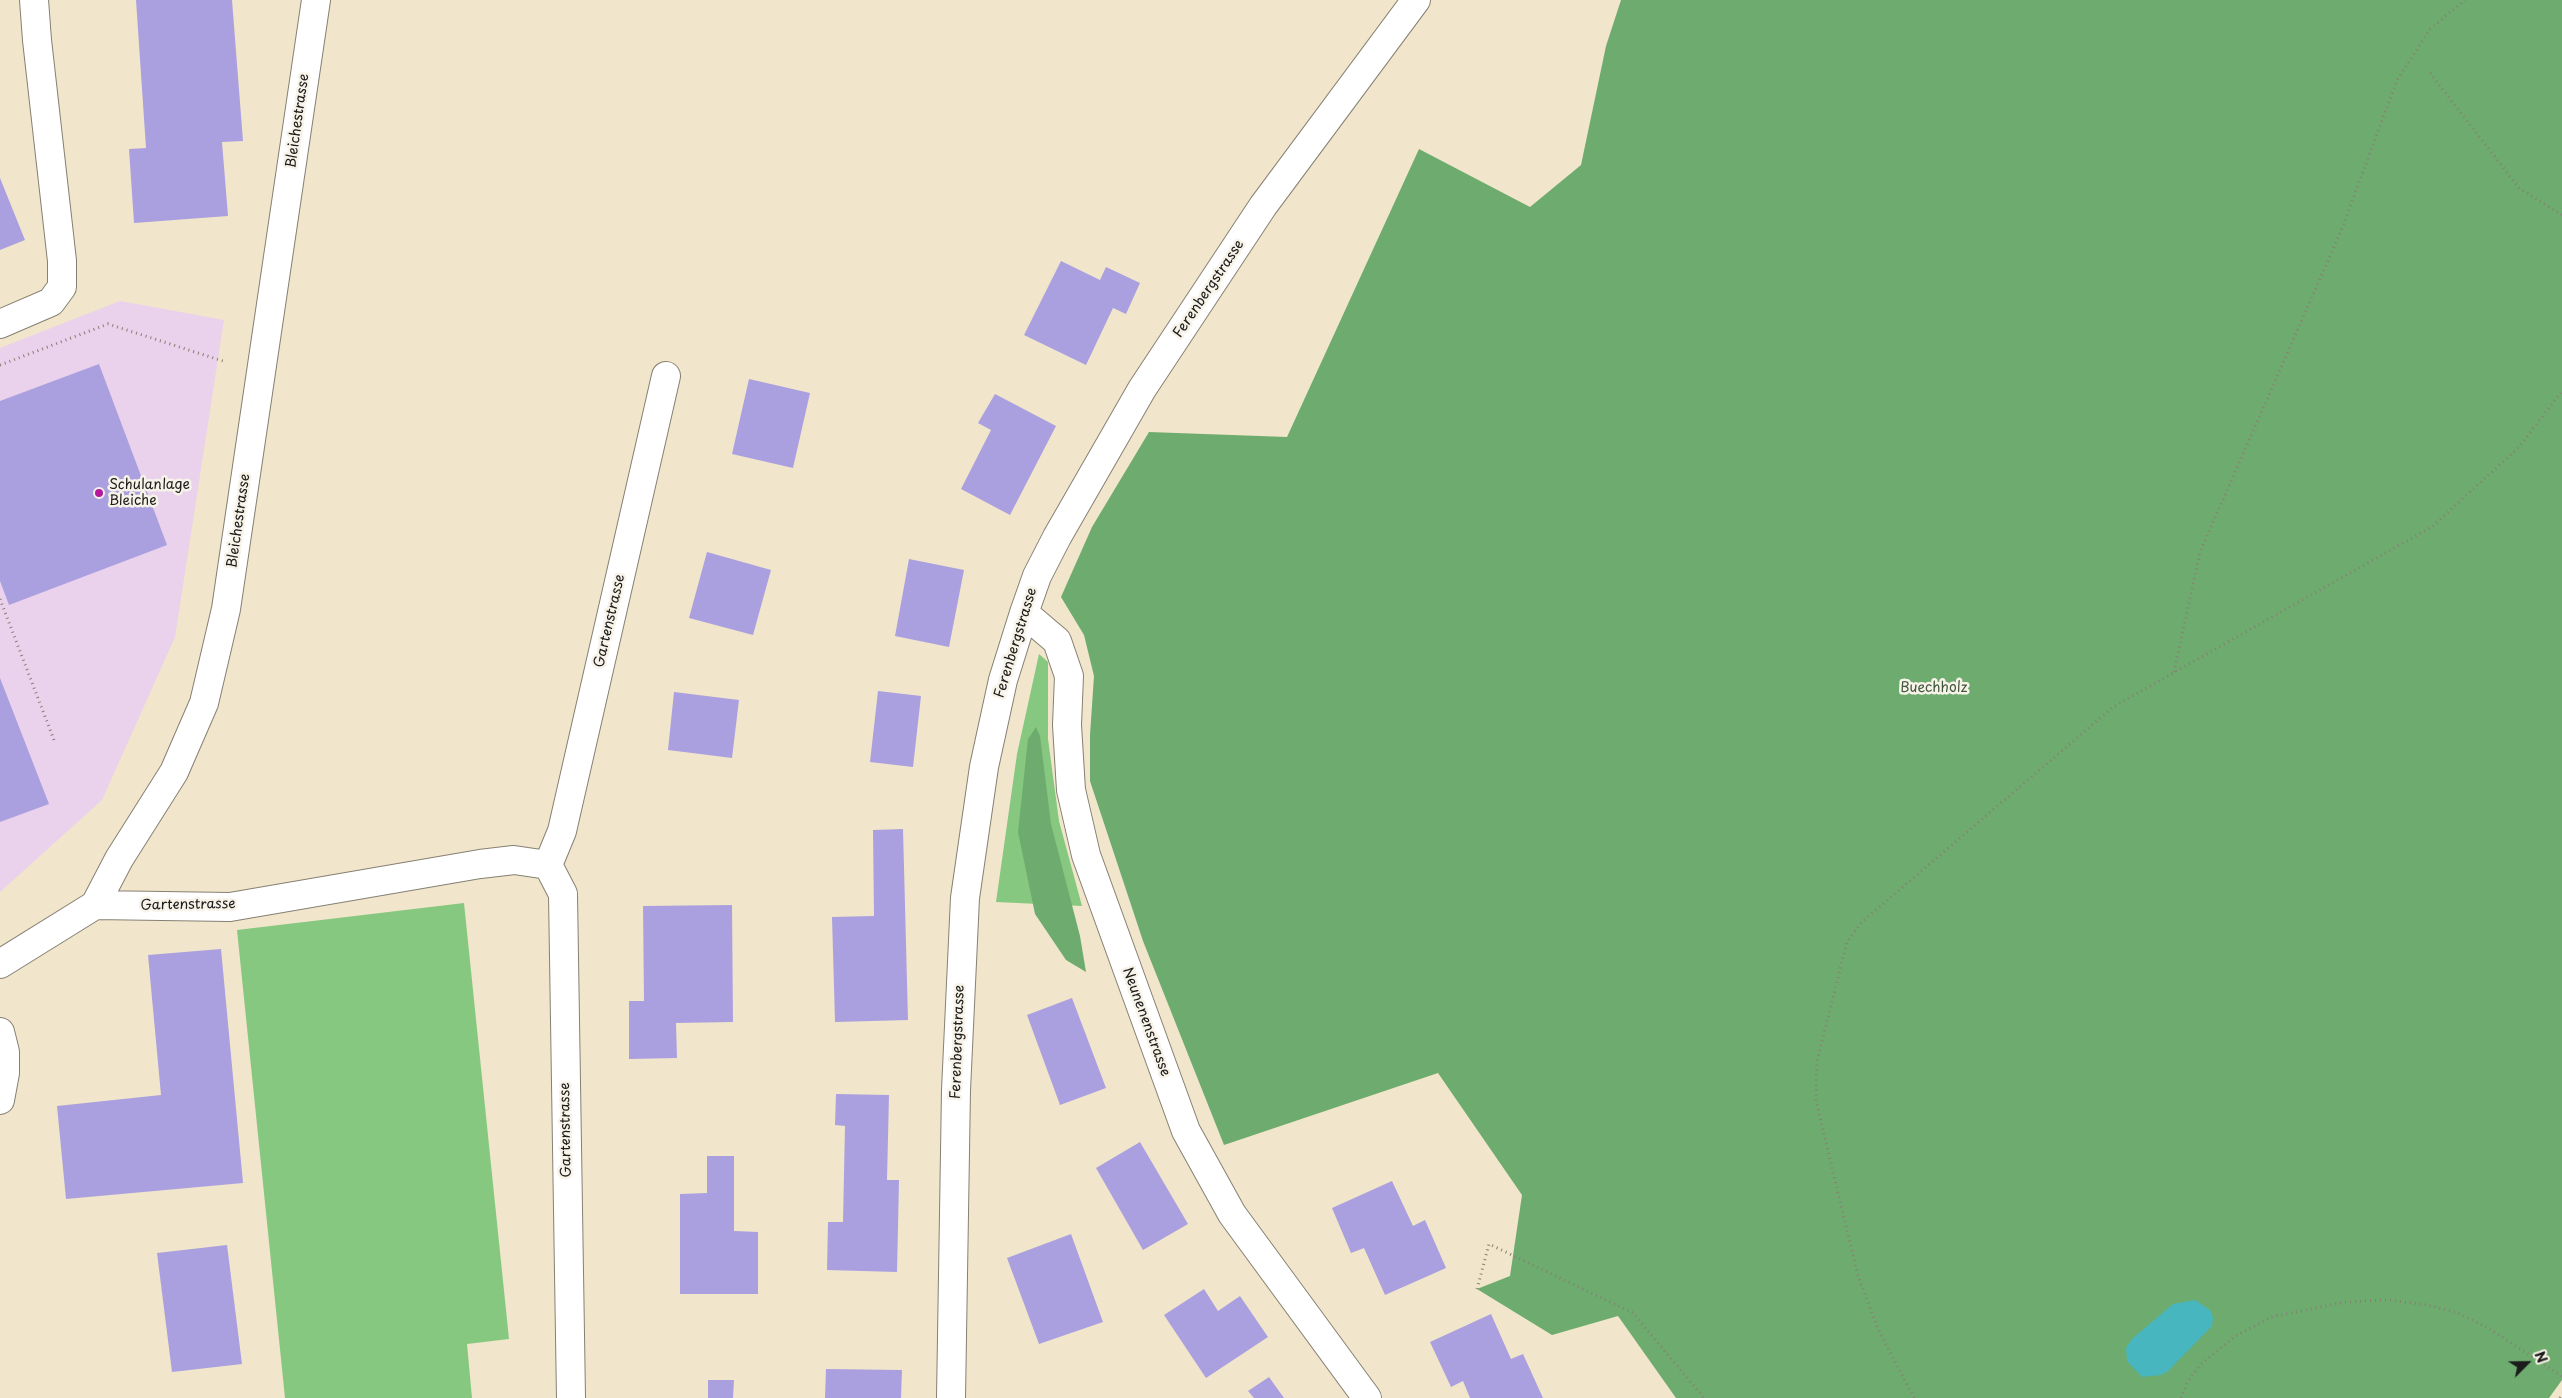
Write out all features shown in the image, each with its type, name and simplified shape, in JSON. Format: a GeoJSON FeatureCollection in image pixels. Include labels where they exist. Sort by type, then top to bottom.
{"type":"FeatureCollection","features":[{"type":"Feature","properties":{"kind":"street"},"geometry":{"type":"LineString","coordinates":[[0,324],[51,302],[62,287],[62,261],[36,40],[34,0]]}},
{"type":"Feature","properties":{"kind":"street","name":"Bleichestrasse"},"geometry":{"type":"LineString","coordinates":[[0,964],[94,905],[119,859],[174,772],[204,703],[226,609],[316,0]]}},
{"type":"Feature","properties":{"kind":"street","name":"Ferenbergstrasse"},"geometry":{"type":"LineString","coordinates":[[951,1398],[956,1090],[965,898],[984,767],[1003,680],[1024,613],[1037,576],[1057,537],[1142,389],[1263,206],[1416,0]]}},
{"type":"Feature","properties":{"kind":"street","name":"Gartenstrasse"},"geometry":{"type":"LineString","coordinates":[[571,1398],[562,894],[548,865],[562,831],[666,376]]}},
{"type":"Feature","properties":{"kind":"street","name":"Neunenenstrasse"},"geometry":{"type":"LineString","coordinates":[[1024,613],[1057,641],[1069,676],[1067,725],[1071,790],[1086,855],[1186,1131],[1232,1214],[1367,1398]]}},
{"type":"Feature","properties":{"kind":"street","name":"Gartenstrasse"},"geometry":{"type":"LineString","coordinates":[[94,905],[230,906],[489,863],[514,860],[548,865]]}},
{"type":"Feature","properties":{"kind":"street"},"geometry":{"type":"LineString","coordinates":[[0,1032],[5,1052],[5,1073],[0,1100]]}},
{"type":"Feature","properties":{"kind":"path"},"geometry":{"type":"LineString","coordinates":[[2174,672],[2200,552],[2341,231],[2398,80],[2430,29],[2465,0]]}},
{"type":"Feature","properties":{"kind":"path"},"geometry":{"type":"LineString","coordinates":[[2430,73],[2519,188],[2562,215]]}},
{"type":"Feature","properties":{"kind":"path"},"geometry":{"type":"LineString","coordinates":[[0,365],[108,324],[222,362],[263,361]]}},
{"type":"Feature","properties":{"kind":"path"},"geometry":{"type":"LineString","coordinates":[[1914,1398],[1879,1331],[1858,1276],[1816,1100],[1817,1061],[1848,942],[1862,922],[2113,707],[2433,526],[2519,447],[2562,391]]}},
{"type":"Feature","properties":{"kind":"path"},"geometry":{"type":"LineString","coordinates":[[0,599],[54,740]]}},
{"type":"Feature","properties":{"kind":"path"},"geometry":{"type":"LineString","coordinates":[[1477,1289],[1489,1244],[1633,1313],[1704,1398]]}},
{"type":"Feature","properties":{"kind":"path"},"geometry":{"type":"LineString","coordinates":[[2181,1398],[2187,1384],[2200,1365],[2234,1337],[2271,1317],[2345,1302],[2388,1300],[2428,1305],[2458,1313],[2488,1328],[2562,1376]]}},
{"type":"Feature","properties":{"kind":"shaded area","name":"Schulanlage Bleiche"},"geometry":{"type":"Polygon","coordinates":[[[120,301],[224,320],[175,637],[102,800],[0,892],[0,348],[120,301]]]}},
{"type":"Feature","properties":{"kind":"green space","name":"Buechholz"},"geometry":{"type":"Polygon","coordinates":[[[1621,0],[2562,0],[2562,1380],[2549,1398],[1676,1398],[1618,1316],[1552,1335],[1477,1289],[1510,1276],[1522,1195],[1438,1073],[1224,1145],[1143,941],[1090,781],[1090,735],[1094,676],[1084,635],[1061,597],[1092,527],[1149,432],[1287,437],[1419,149],[1530,207],[1581,165],[1606,46],[1621,0]]]}},
{"type":"Feature","properties":{"kind":"green space"},"geometry":{"type":"Polygon","coordinates":[[[1039,654],[1048,662],[1048,739],[1059,821],[1082,906],[996,902],[1017,754],[1039,654]]]}},
{"type":"Feature","properties":{"kind":"green space"},"geometry":{"type":"Polygon","coordinates":[[[1036,727],[1040,736],[1051,824],[1080,936],[1086,972],[1066,960],[1035,914],[1018,832],[1028,739],[1036,727]]]}},
{"type":"Feature","properties":{"kind":"green space"},"geometry":{"type":"Polygon","coordinates":[[[464,903],[509,1339],[467,1344],[472,1398],[285,1398],[237,930],[464,903]]]}},
{"type":"Feature","properties":{"kind":"water"},"geometry":{"type":"Polygon","coordinates":[[[2195,1300],[2210,1310],[2213,1317],[2212,1326],[2167,1372],[2161,1375],[2142,1377],[2127,1361],[2126,1348],[2132,1339],[2173,1304],[2195,1300]]]}},
{"type":"Feature","properties":{"kind":"building"},"geometry":{"type":"Polygon","coordinates":[[[136,0],[232,0],[243,141],[222,142],[228,216],[134,223],[129,149],[146,148],[136,0]]]}},
{"type":"Feature","properties":{"kind":"building"},"geometry":{"type":"Polygon","coordinates":[[[0,178],[25,240],[0,250],[0,178]]]}},
{"type":"Feature","properties":{"kind":"building"},"geometry":{"type":"Polygon","coordinates":[[[1061,261],[1100,280],[1106,267],[1140,283],[1126,314],[1113,308],[1086,365],[1024,335],[1061,261]]]}},
{"type":"Feature","properties":{"kind":"building"},"geometry":{"type":"Polygon","coordinates":[[[99,364],[167,545],[9,605],[0,581],[0,401],[99,364]]]}},
{"type":"Feature","properties":{"kind":"building"},"geometry":{"type":"Polygon","coordinates":[[[749,379],[810,393],[793,468],[732,454],[749,379]]]}},
{"type":"Feature","properties":{"kind":"building"},"geometry":{"type":"Polygon","coordinates":[[[995,394],[1056,426],[1010,515],[961,489],[991,430],[978,423],[995,394]]]}},
{"type":"Feature","properties":{"kind":"building"},"geometry":{"type":"Polygon","coordinates":[[[707,552],[771,570],[753,635],[689,618],[707,552]]]}},
{"type":"Feature","properties":{"kind":"building"},"geometry":{"type":"Polygon","coordinates":[[[909,559],[964,570],[949,647],[895,636],[909,559]]]}},
{"type":"Feature","properties":{"kind":"building"},"geometry":{"type":"Polygon","coordinates":[[[0,678],[49,804],[0,822],[0,678]]]}},
{"type":"Feature","properties":{"kind":"building"},"geometry":{"type":"Polygon","coordinates":[[[878,691],[921,696],[913,767],[870,762],[878,691]]]}},
{"type":"Feature","properties":{"kind":"building"},"geometry":{"type":"Polygon","coordinates":[[[674,692],[739,700],[732,758],[668,750],[674,692]]]}},
{"type":"Feature","properties":{"kind":"building"},"geometry":{"type":"Polygon","coordinates":[[[903,829],[908,1020],[835,1022],[832,917],[874,916],[873,830],[903,829]]]}},
{"type":"Feature","properties":{"kind":"building"},"geometry":{"type":"Polygon","coordinates":[[[732,905],[733,1022],[676,1023],[677,1058],[629,1059],[629,1001],[644,1001],[643,906],[732,905]]]}},
{"type":"Feature","properties":{"kind":"building"},"geometry":{"type":"Polygon","coordinates":[[[221,949],[243,1183],[66,1199],[57,1106],[161,1095],[148,955],[221,949]]]}},
{"type":"Feature","properties":{"kind":"building"},"geometry":{"type":"Polygon","coordinates":[[[1072,998],[1106,1088],[1060,1105],[1027,1015],[1072,998]]]}},
{"type":"Feature","properties":{"kind":"building"},"geometry":{"type":"Polygon","coordinates":[[[836,1094],[889,1095],[887,1180],[899,1180],[897,1272],[827,1270],[828,1222],[843,1222],[845,1126],[835,1125],[836,1094]]]}},
{"type":"Feature","properties":{"kind":"building"},"geometry":{"type":"Polygon","coordinates":[[[1140,1142],[1188,1224],[1143,1250],[1096,1168],[1140,1142]]]}},
{"type":"Feature","properties":{"kind":"building"},"geometry":{"type":"Polygon","coordinates":[[[707,1156],[734,1156],[734,1231],[758,1232],[758,1294],[680,1294],[680,1194],[707,1193],[707,1156]]]}},
{"type":"Feature","properties":{"kind":"building"},"geometry":{"type":"Polygon","coordinates":[[[1392,1181],[1413,1226],[1425,1220],[1446,1268],[1385,1295],[1364,1248],[1351,1253],[1332,1208],[1392,1181]]]}},
{"type":"Feature","properties":{"kind":"building"},"geometry":{"type":"Polygon","coordinates":[[[1071,1234],[1103,1322],[1039,1344],[1007,1258],[1071,1234]]]}},
{"type":"Feature","properties":{"kind":"building"},"geometry":{"type":"Polygon","coordinates":[[[227,1245],[242,1364],[172,1372],[157,1253],[227,1245]]]}},
{"type":"Feature","properties":{"kind":"building"},"geometry":{"type":"Polygon","coordinates":[[[1204,1289],[1218,1311],[1240,1296],[1268,1337],[1206,1378],[1164,1315],[1204,1289]]]}},
{"type":"Feature","properties":{"kind":"building"},"geometry":{"type":"Polygon","coordinates":[[[1491,1314],[1511,1359],[1523,1354],[1543,1398],[1470,1398],[1463,1381],[1451,1387],[1430,1342],[1491,1314]]]}},
{"type":"Feature","properties":{"kind":"building"},"geometry":{"type":"Polygon","coordinates":[[[826,1369],[902,1370],[901,1398],[825,1398],[826,1369]]]}},
{"type":"Feature","properties":{"kind":"building"},"geometry":{"type":"Polygon","coordinates":[[[1269,1377],[1284,1398],[1254,1398],[1248,1391],[1269,1377]]]}},
{"type":"Feature","properties":{"kind":"building"},"geometry":{"type":"Polygon","coordinates":[[[708,1380],[734,1380],[733,1398],[708,1398],[708,1380]]]}},
{"type":"Feature","properties":{"kind":"place","name":"Schulanlage Bleiche"},"geometry":{"type":"Point","coordinates":[99,493]}}]}
